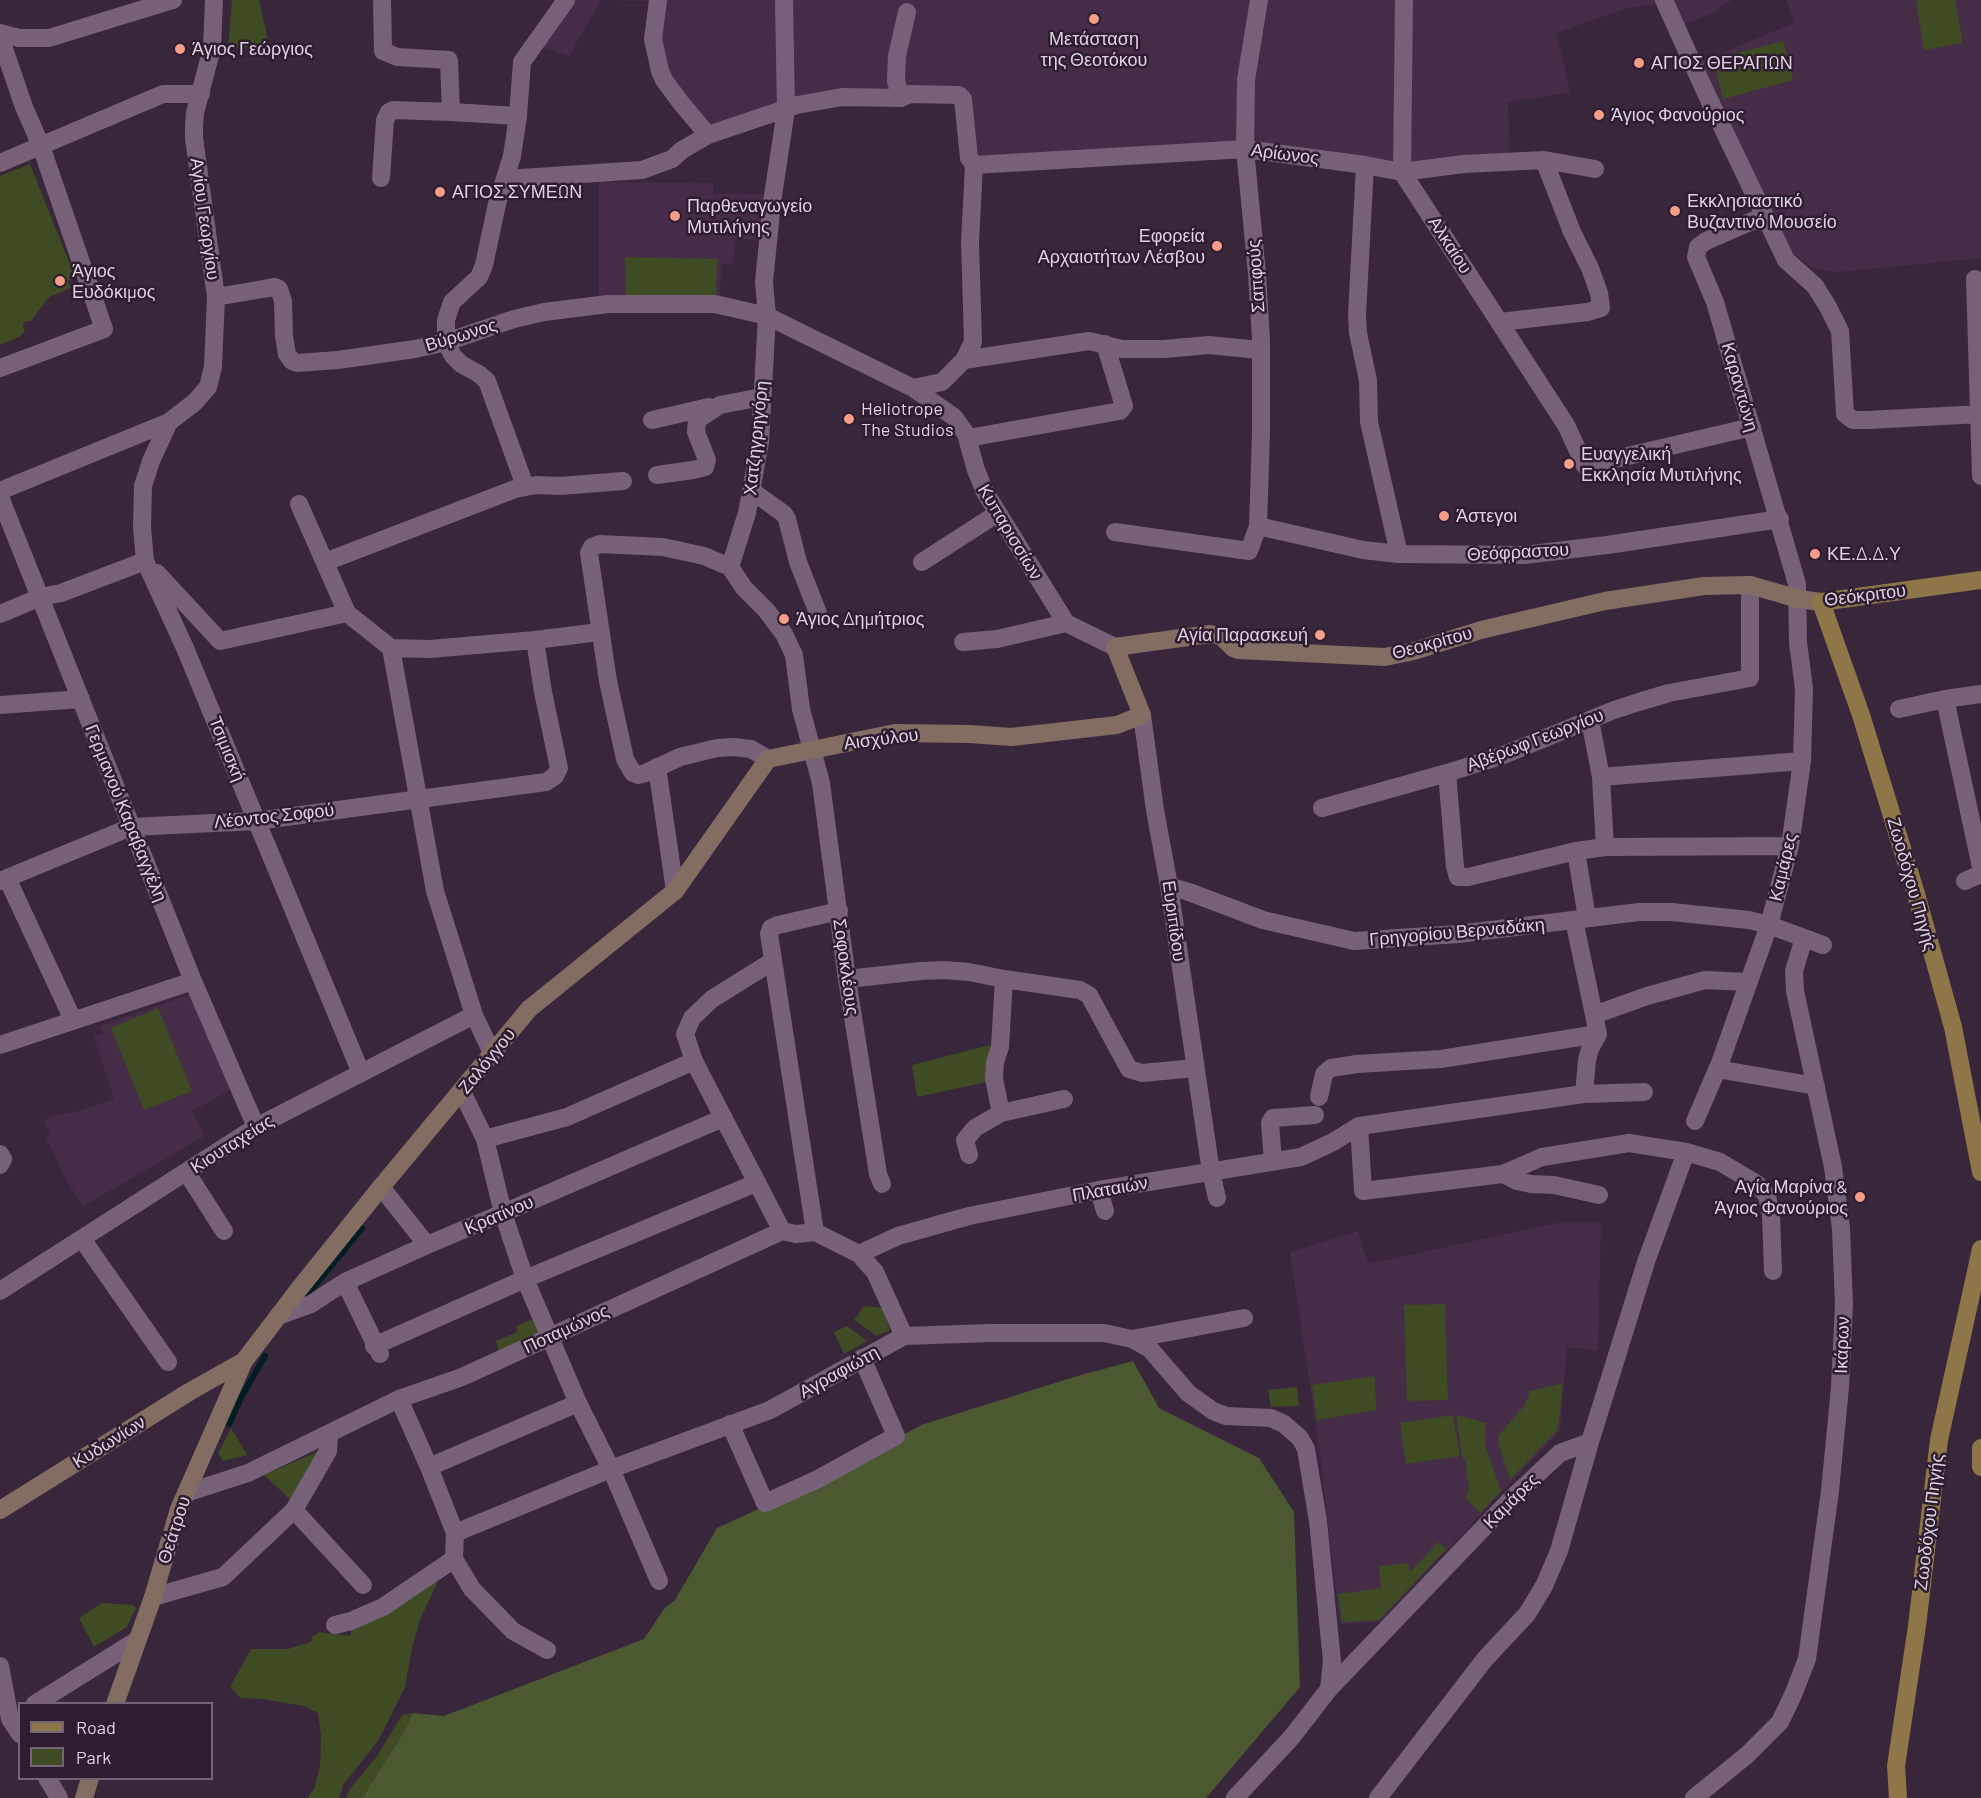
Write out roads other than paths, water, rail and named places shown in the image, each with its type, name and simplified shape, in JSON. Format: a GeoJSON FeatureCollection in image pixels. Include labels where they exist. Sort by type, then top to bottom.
{"type":"FeatureCollection","features":[{"type":"Feature","properties":{"kind":"main road","name":"Θεόκριτου"},"geometry":{"type":"LineString","coordinates":[[1821,602],[1981,580]]}},
{"type":"Feature","properties":{"kind":"main road","name":"Ζωοδόχου Πηγής"},"geometry":{"type":"LineString","coordinates":[[1821,602],[1860,715],[1916,894],[1953,1027],[1981,1172]]}},
{"type":"Feature","properties":{"kind":"main road","name":"Ζωοδόχου Πηγής"},"geometry":{"type":"LineString","coordinates":[[1898,1798],[1896,1766],[1917,1626],[1939,1440],[1981,1249]]}},
{"type":"Feature","properties":{"kind":"main road"},"geometry":{"type":"LineString","coordinates":[[1981,1448],[1981,1467]]}},
{"type":"Feature","properties":{"kind":"street"},"geometry":{"type":"LineString","coordinates":[[0,35],[29,39],[49,38],[173,0]]}},
{"type":"Feature","properties":{"kind":"street","name":"Αγίου Γεωργίου"},"geometry":{"type":"LineString","coordinates":[[169,422],[202,394],[211,378],[216,297],[194,138],[195,113],[212,48],[214,0]]}},
{"type":"Feature","properties":{"kind":"street"},"geometry":{"type":"LineString","coordinates":[[382,0],[383,51],[397,57],[449,60],[451,112]]}},
{"type":"Feature","properties":{"kind":"street"},"geometry":{"type":"LineString","coordinates":[[525,486],[487,381],[457,362],[446,342],[446,320],[452,302],[481,273],[497,204],[512,156],[522,62],[566,0]]}},
{"type":"Feature","properties":{"kind":"street"},"geometry":{"type":"LineString","coordinates":[[658,0],[653,39],[660,70],[664,80],[681,104],[708,135]]}},
{"type":"Feature","properties":{"kind":"street","name":"Χατζηγρηγόρη"},"geometry":{"type":"LineString","coordinates":[[730,567],[752,491],[760,442],[767,316],[764,282],[772,202],[786,110],[784,0]]}},
{"type":"Feature","properties":{"kind":"street","name":"Σαπφούς"},"geometry":{"type":"LineString","coordinates":[[1115,532],[1249,551],[1258,526],[1261,433],[1257,274],[1245,149],[1246,80],[1259,0]]}},
{"type":"Feature","properties":{"kind":"street"},"geometry":{"type":"LineString","coordinates":[[1402,172],[1404,0]]}},
{"type":"Feature","properties":{"kind":"street"},"geometry":{"type":"LineString","coordinates":[[1664,0],[1786,260],[1815,286],[1840,331],[1845,414],[1853,420],[1980,414]]}},
{"type":"Feature","properties":{"kind":"street"},"geometry":{"type":"LineString","coordinates":[[901,98],[896,81],[897,56],[906,12]]}},
{"type":"Feature","properties":{"kind":"street"},"geometry":{"type":"LineString","coordinates":[[0,35],[20,97],[41,146],[104,328],[0,369]]}},
{"type":"Feature","properties":{"kind":"street"},"geometry":{"type":"LineString","coordinates":[[0,163],[163,94],[189,92],[201,94]]}},
{"type":"Feature","properties":{"kind":"street"},"geometry":{"type":"LineString","coordinates":[[506,179],[642,170],[665,163],[708,135],[797,105],[842,97],[901,98],[910,94],[962,96],[969,158],[974,165],[970,242],[973,342],[964,360],[942,382],[913,388]]}},
{"type":"Feature","properties":{"kind":"street"},"geometry":{"type":"LineString","coordinates":[[381,178],[385,120],[389,112],[393,110],[518,116]]}},
{"type":"Feature","properties":{"kind":"street","name":"Αρίωνος"},"geometry":{"type":"LineString","coordinates":[[974,165],[1245,149],[1402,172],[1464,164],[1544,160],[1595,169]]}},
{"type":"Feature","properties":{"kind":"street"},"geometry":{"type":"LineString","coordinates":[[1500,322],[1588,312],[1599,309],[1601,304],[1590,268],[1572,232],[1544,160]]}},
{"type":"Feature","properties":{"kind":"street"},"geometry":{"type":"LineString","coordinates":[[1365,165],[1358,333],[1368,380],[1369,422],[1400,554]]}},
{"type":"Feature","properties":{"kind":"street","name":"Αλκαίου"},"geometry":{"type":"LineString","coordinates":[[1402,172],[1566,425],[1585,466],[1752,427]]}},
{"type":"Feature","properties":{"kind":"street","name":"Καραντώνη"},"geometry":{"type":"LineString","coordinates":[[1764,216],[1706,241],[1698,248],[1696,257],[1715,302],[1780,519],[1799,599]]}},
{"type":"Feature","properties":{"kind":"street"},"geometry":{"type":"LineString","coordinates":[[1975,279],[1981,476]]}},
{"type":"Feature","properties":{"kind":"street","name":"Βύρωνος"},"geometry":{"type":"LineString","coordinates":[[216,297],[275,287],[279,289],[283,301],[287,354],[292,361],[297,363],[338,360],[415,349],[446,342],[514,319],[544,312],[608,304],[715,304],[767,316]]}},
{"type":"Feature","properties":{"kind":"street","name":"Κυπαρισσίων"},"geometry":{"type":"LineString","coordinates":[[767,316],[913,388],[954,417],[968,438],[980,481],[1066,623]]}},
{"type":"Feature","properties":{"kind":"street"},"geometry":{"type":"LineString","coordinates":[[964,360],[1089,340],[1118,349],[1134,350],[1209,345],[1259,350]]}},
{"type":"Feature","properties":{"kind":"street"},"geometry":{"type":"LineString","coordinates":[[968,438],[1120,411],[1124,405],[1105,344]]}},
{"type":"Feature","properties":{"kind":"street"},"geometry":{"type":"LineString","coordinates":[[652,420],[762,397]]}},
{"type":"Feature","properties":{"kind":"street"},"geometry":{"type":"LineString","coordinates":[[657,475],[693,471],[705,467],[707,460],[696,432],[696,423],[704,413],[720,405]]}},
{"type":"Feature","properties":{"kind":"street"},"geometry":{"type":"LineString","coordinates":[[0,491],[169,422]]}},
{"type":"Feature","properties":{"kind":"street","name":"Τσιμισκή"},"geometry":{"type":"LineString","coordinates":[[169,422],[151,461],[143,486],[142,527],[146,561],[189,657],[361,1073]]}},
{"type":"Feature","properties":{"kind":"street"},"geometry":{"type":"LineString","coordinates":[[324,562],[525,486],[623,481]]}},
{"type":"Feature","properties":{"kind":"street"},"geometry":{"type":"LineString","coordinates":[[752,491],[784,514],[787,519],[798,562],[818,617]]}},
{"type":"Feature","properties":{"kind":"street","name":"Γερμανού Καραβαγγέλη"},"geometry":{"type":"LineString","coordinates":[[0,497],[193,981],[256,1127]]}},
{"type":"Feature","properties":{"kind":"street"},"geometry":{"type":"LineString","coordinates":[[298,504],[347,613],[391,648],[430,649],[599,632]]}},
{"type":"Feature","properties":{"kind":"street"},"geometry":{"type":"LineString","coordinates":[[922,562],[998,513]]}},
{"type":"Feature","properties":{"kind":"street","name":"Θεόφραστου"},"geometry":{"type":"LineString","coordinates":[[1258,526],[1363,550],[1400,554],[1536,554],[1780,519]]}},
{"type":"Feature","properties":{"kind":"street"},"geometry":{"type":"LineString","coordinates":[[768,759],[757,751],[734,747],[717,748],[680,757],[638,775],[629,768],[610,692],[588,560],[590,550],[596,545],[663,547],[704,556],[730,567],[744,588],[766,610],[784,634],[794,656],[801,710],[810,750]]}},
{"type":"Feature","properties":{"kind":"street"},"geometry":{"type":"LineString","coordinates":[[0,614],[41,597],[61,593],[146,561],[220,641],[347,613]]}},
{"type":"Feature","properties":{"kind":"street","name":"Θεόκριτου"},"geometry":{"type":"LineString","coordinates":[[1750,585],[1799,599],[1821,602]]}},
{"type":"Feature","properties":{"kind":"street","name":"Θεοκρίτου"},"geometry":{"type":"LineString","coordinates":[[1115,647],[1210,634],[1221,636],[1238,650],[1385,657],[1414,651],[1481,630],[1605,601],[1704,586],[1750,585]]}},
{"type":"Feature","properties":{"kind":"street","name":"Αβέρωφ Γεωργίου"},"geometry":{"type":"LineString","coordinates":[[1322,808],[1501,756],[1614,710],[1669,693],[1750,678],[1750,585]]}},
{"type":"Feature","properties":{"kind":"street","name":"Καμάρες"},"geometry":{"type":"LineString","coordinates":[[1695,1121],[1717,1069],[1769,925],[1790,846],[1802,761],[1804,689],[1798,642],[1799,599]]}},
{"type":"Feature","properties":{"kind":"street"},"geometry":{"type":"LineString","coordinates":[[963,642],[997,639],[1066,623],[1115,647]]}},
{"type":"Feature","properties":{"kind":"street","name":"Λέοντος Σοφού"},"geometry":{"type":"LineString","coordinates":[[3,880],[131,827],[256,820],[546,782],[555,776],[559,768],[535,640]]}},
{"type":"Feature","properties":{"kind":"street","name":"Ευριπίδου"},"geometry":{"type":"LineString","coordinates":[[1115,647],[1142,715],[1211,1172],[1217,1198]]}},
{"type":"Feature","properties":{"kind":"street"},"geometry":{"type":"LineString","coordinates":[[391,648],[435,891],[474,1015],[492,1053]]}},
{"type":"Feature","properties":{"kind":"street"},"geometry":{"type":"LineString","coordinates":[[1899,709],[1981,694]]}},
{"type":"Feature","properties":{"kind":"street"},"geometry":{"type":"LineString","coordinates":[[0,705],[81,699]]}},
{"type":"Feature","properties":{"kind":"street"},"geometry":{"type":"LineString","coordinates":[[1945,699],[1981,867]]}},
{"type":"Feature","properties":{"kind":"street","name":"Αισχύλου"},"geometry":{"type":"LineString","coordinates":[[768,759],[895,733],[1011,737],[1105,728],[1142,715]]}},
{"type":"Feature","properties":{"kind":"street"},"geometry":{"type":"LineString","coordinates":[[1590,720],[1600,777],[1605,847]]}},
{"type":"Feature","properties":{"kind":"street","name":"Σοφοκλέους"},"geometry":{"type":"LineString","coordinates":[[810,750],[821,783],[847,979],[878,1174],[882,1184]]}},
{"type":"Feature","properties":{"kind":"street","name":"Ζαλόγγου"},"geometry":{"type":"LineString","coordinates":[[219,1375],[244,1361],[381,1187],[529,1009],[675,891],[768,759]]}},
{"type":"Feature","properties":{"kind":"street"},"geometry":{"type":"LineString","coordinates":[[1600,777],[1802,761]]}},
{"type":"Feature","properties":{"kind":"street"},"geometry":{"type":"LineString","coordinates":[[657,767],[675,891]]}},
{"type":"Feature","properties":{"kind":"street"},"geometry":{"type":"LineString","coordinates":[[1447,773],[1455,867],[1458,877],[1468,877],[1576,851],[1605,847],[1790,846]]}},
{"type":"Feature","properties":{"kind":"street"},"geometry":{"type":"LineString","coordinates":[[1576,851],[1581,919],[1598,1034],[1587,1060],[1584,1094]]}},
{"type":"Feature","properties":{"kind":"street"},"geometry":{"type":"LineString","coordinates":[[3,880],[73,1020]]}},
{"type":"Feature","properties":{"kind":"street","name":"Γρηγορίου Βερναδάκη"},"geometry":{"type":"LineString","coordinates":[[1169,886],[1263,920],[1354,941],[1458,934],[1639,912],[1672,912],[1749,920],[1823,945]]}},
{"type":"Feature","properties":{"kind":"street"},"geometry":{"type":"LineString","coordinates":[[814,1232],[769,934],[771,928],[839,911]]}},
{"type":"Feature","properties":{"kind":"street","name":"Ικάρων"},"geometry":{"type":"LineString","coordinates":[[1694,1798],[1747,1755],[1780,1722],[1793,1695],[1807,1659],[1830,1491],[1839,1405],[1844,1304],[1841,1230],[1833,1167],[1795,991],[1794,971],[1804,938]]}},
{"type":"Feature","properties":{"kind":"street"},"geometry":{"type":"LineString","coordinates":[[773,961],[719,995],[692,1018],[685,1034],[694,1061],[782,1231]]}},
{"type":"Feature","properties":{"kind":"street"},"geometry":{"type":"LineString","coordinates":[[847,979],[945,970],[1080,990],[1089,995],[1129,1069],[1142,1073],[1195,1068]]}},
{"type":"Feature","properties":{"kind":"street"},"geometry":{"type":"LineString","coordinates":[[1001,1113],[994,1079],[995,1062],[1000,1047],[1004,979]]}},
{"type":"Feature","properties":{"kind":"street"},"geometry":{"type":"LineString","coordinates":[[1594,1015],[1647,996],[1705,980],[1748,982]]}},
{"type":"Feature","properties":{"kind":"street"},"geometry":{"type":"LineString","coordinates":[[0,1045],[193,981]]}},
{"type":"Feature","properties":{"kind":"street","name":"Κιουταχείας"},"geometry":{"type":"LineString","coordinates":[[0,1291],[256,1127],[474,1015]]}},
{"type":"Feature","properties":{"kind":"street"},"geometry":{"type":"LineString","coordinates":[[1319,1097],[1327,1070],[1357,1064],[1441,1059],[1598,1034]]}},
{"type":"Feature","properties":{"kind":"street"},"geometry":{"type":"LineString","coordinates":[[485,1139],[567,1117],[694,1061]]}},
{"type":"Feature","properties":{"kind":"street"},"geometry":{"type":"LineString","coordinates":[[1717,1069],[1816,1086]]}},
{"type":"Feature","properties":{"kind":"street"},"geometry":{"type":"LineString","coordinates":[[462,1092],[485,1139],[504,1214],[525,1279],[578,1403],[611,1469],[659,1581]]}},
{"type":"Feature","properties":{"kind":"street"},"geometry":{"type":"LineString","coordinates":[[1644,1092],[1584,1094],[1359,1126],[1363,1191],[1503,1174],[1542,1157],[1629,1143],[1686,1152],[1720,1162],[1757,1184],[1767,1196],[1771,1215],[1773,1271]]}},
{"type":"Feature","properties":{"kind":"street"},"geometry":{"type":"LineString","coordinates":[[969,1155],[965,1140],[975,1128],[1001,1113],[1064,1099]]}},
{"type":"Feature","properties":{"kind":"street"},"geometry":{"type":"LineString","coordinates":[[1273,1161],[1270,1122],[1273,1118],[1315,1115]]}},
{"type":"Feature","properties":{"kind":"street","name":"Κρατίνου"},"geometry":{"type":"LineString","coordinates":[[278,1316],[310,1304],[345,1282],[427,1245],[504,1214],[723,1118]]}},
{"type":"Feature","properties":{"kind":"street","name":"Πλαταιών"},"geometry":{"type":"LineString","coordinates":[[859,1254],[898,1236],[969,1216],[1099,1190],[1301,1157],[1359,1126]]}},
{"type":"Feature","properties":{"kind":"street"},"geometry":{"type":"LineString","coordinates":[[1378,1798],[1485,1659],[1527,1614],[1544,1586],[1559,1551],[1646,1262],[1686,1152]]}},
{"type":"Feature","properties":{"kind":"street"},"geometry":{"type":"LineString","coordinates":[[0,1154],[3,1159],[0,1165]]}},
{"type":"Feature","properties":{"kind":"street"},"geometry":{"type":"LineString","coordinates":[[186,1173],[224,1232]]}},
{"type":"Feature","properties":{"kind":"street"},"geometry":{"type":"LineString","coordinates":[[1503,1174],[1517,1181],[1554,1185],[1599,1195]]}},
{"type":"Feature","properties":{"kind":"street"},"geometry":{"type":"LineString","coordinates":[[345,1282],[377,1350],[525,1279],[756,1183]]}},
{"type":"Feature","properties":{"kind":"street"},"geometry":{"type":"LineString","coordinates":[[381,1187],[427,1245]]}},
{"type":"Feature","properties":{"kind":"street"},"geometry":{"type":"LineString","coordinates":[[1099,1190],[1105,1211]]}},
{"type":"Feature","properties":{"kind":"street","name":"Ποταμώνος"},"geometry":{"type":"LineString","coordinates":[[186,1493],[248,1473],[399,1399],[462,1377],[782,1231],[796,1234],[814,1232],[859,1254],[875,1272],[904,1336]]}},
{"type":"Feature","properties":{"kind":"street"},"geometry":{"type":"LineString","coordinates":[[82,1239],[168,1362]]}},
{"type":"Feature","properties":{"kind":"street","name":"Αγραφιώτη"},"geometry":{"type":"LineString","coordinates":[[455,1533],[611,1469],[770,1410],[904,1336],[1104,1333],[1132,1339],[1244,1318]]}},
{"type":"Feature","properties":{"kind":"street"},"geometry":{"type":"LineString","coordinates":[[1132,1339],[1150,1349],[1188,1392],[1213,1411],[1226,1416],[1271,1418],[1284,1424],[1300,1438],[1306,1449],[1318,1521],[1332,1661],[1329,1689]]}},
{"type":"Feature","properties":{"kind":"street"},"geometry":{"type":"LineString","coordinates":[[730,1425],[765,1503],[818,1479],[896,1436],[862,1358]]}},
{"type":"Feature","properties":{"kind":"street","name":"Θεάτρου"},"geometry":{"type":"LineString","coordinates":[[116,1702],[153,1596],[179,1509],[244,1361]]}},
{"type":"Feature","properties":{"kind":"street","name":"Κυδωνίων"},"geometry":{"type":"LineString","coordinates":[[0,1510],[219,1375]]}},
{"type":"Feature","properties":{"kind":"street"},"geometry":{"type":"LineString","coordinates":[[399,1399],[455,1533],[454,1559],[472,1589],[513,1631],[547,1650]]}},
{"type":"Feature","properties":{"kind":"street"},"geometry":{"type":"LineString","coordinates":[[429,1467],[578,1403]]}},
{"type":"Feature","properties":{"kind":"street"},"geometry":{"type":"LineString","coordinates":[[153,1596],[223,1577],[294,1510],[328,1451],[329,1435]]}},
{"type":"Feature","properties":{"kind":"street","name":"Καμάρες"},"geometry":{"type":"LineString","coordinates":[[1235,1798],[1291,1738],[1329,1689],[1513,1497],[1560,1453],[1590,1442]]}},
{"type":"Feature","properties":{"kind":"street"},"geometry":{"type":"LineString","coordinates":[[294,1510],[363,1585]]}},
{"type":"Feature","properties":{"kind":"street"},"geometry":{"type":"LineString","coordinates":[[335,1625],[351,1622],[383,1607],[454,1559]]}},
{"type":"Feature","properties":{"kind":"street"},"geometry":{"type":"LineString","coordinates":[[38,1702],[136,1641]]}},
{"type":"Feature","properties":{"kind":"street"},"geometry":{"type":"LineString","coordinates":[[0,1666],[12,1723]]}},
{"type":"Feature","properties":{"kind":"street"},"geometry":{"type":"LineString","coordinates":[[48,1780],[59,1798]]}},
{"type":"Feature","properties":{"kind":"street"},"geometry":{"type":"LineString","coordinates":[[84,1798],[90,1780]]}},
{"type":"Feature","properties":{"kind":"waterway"},"geometry":{"type":"LineString","coordinates":[[303,1300],[362,1228]]}},
{"type":"Feature","properties":{"kind":"waterway"},"geometry":{"type":"LineString","coordinates":[[229,1424],[265,1356]]}},
{"type":"Feature","properties":{"kind":"place","name":"Μετάσταση της Θεοτόκου"},"geometry":{"type":"Point","coordinates":[1094,19]}},
{"type":"Feature","properties":{"kind":"place","name":"Άγιος Γεώργιος"},"geometry":{"type":"Point","coordinates":[180,49]}},
{"type":"Feature","properties":{"kind":"place","name":"ΑΓΙΟΣ ΘΕΡΑΠΩΝ"},"geometry":{"type":"Point","coordinates":[1639,63]}},
{"type":"Feature","properties":{"kind":"place","name":"Άγιος Φανούριος"},"geometry":{"type":"Point","coordinates":[1599,115]}},
{"type":"Feature","properties":{"kind":"place","name":"ΑΓΙΟΣ ΣΥΜΕΩΝ"},"geometry":{"type":"Point","coordinates":[440,192]}},
{"type":"Feature","properties":{"kind":"place","name":"Εκκλησιαστικό Βυζαντινό Μουσείο"},"geometry":{"type":"Point","coordinates":[1675,211]}},
{"type":"Feature","properties":{"kind":"place","name":"Παρθεναγωγείο Μυτιλήνης"},"geometry":{"type":"Point","coordinates":[675,216]}},
{"type":"Feature","properties":{"kind":"place","name":"Εφορεία Αρχαιοτήτων Λέσβου"},"geometry":{"type":"Point","coordinates":[1217,246]}},
{"type":"Feature","properties":{"kind":"place","name":"Άγιος Ευδόκιμος"},"geometry":{"type":"Point","coordinates":[60,281]}},
{"type":"Feature","properties":{"kind":"place","name":"Heliotrope The Studios"},"geometry":{"type":"Point","coordinates":[849,419]}},
{"type":"Feature","properties":{"kind":"place","name":"Ευαγγελική Εκκλησία Μυτιλήνης"},"geometry":{"type":"Point","coordinates":[1569,464]}},
{"type":"Feature","properties":{"kind":"place","name":"Άστεγοι"},"geometry":{"type":"Point","coordinates":[1444,516]}},
{"type":"Feature","properties":{"kind":"place","name":"ΚΕ.Δ.Δ.Υ"},"geometry":{"type":"Point","coordinates":[1815,554]}},
{"type":"Feature","properties":{"kind":"place","name":"Άγιος Δημήτριος"},"geometry":{"type":"Point","coordinates":[784,619]}},
{"type":"Feature","properties":{"kind":"place","name":"Αγία Παρασκευή"},"geometry":{"type":"Point","coordinates":[1320,635]}},
{"type":"Feature","properties":{"kind":"place","name":"Αγία Μαρίνα & Άγιος Φανούριος"},"geometry":{"type":"Point","coordinates":[1860,1197]}}]}
